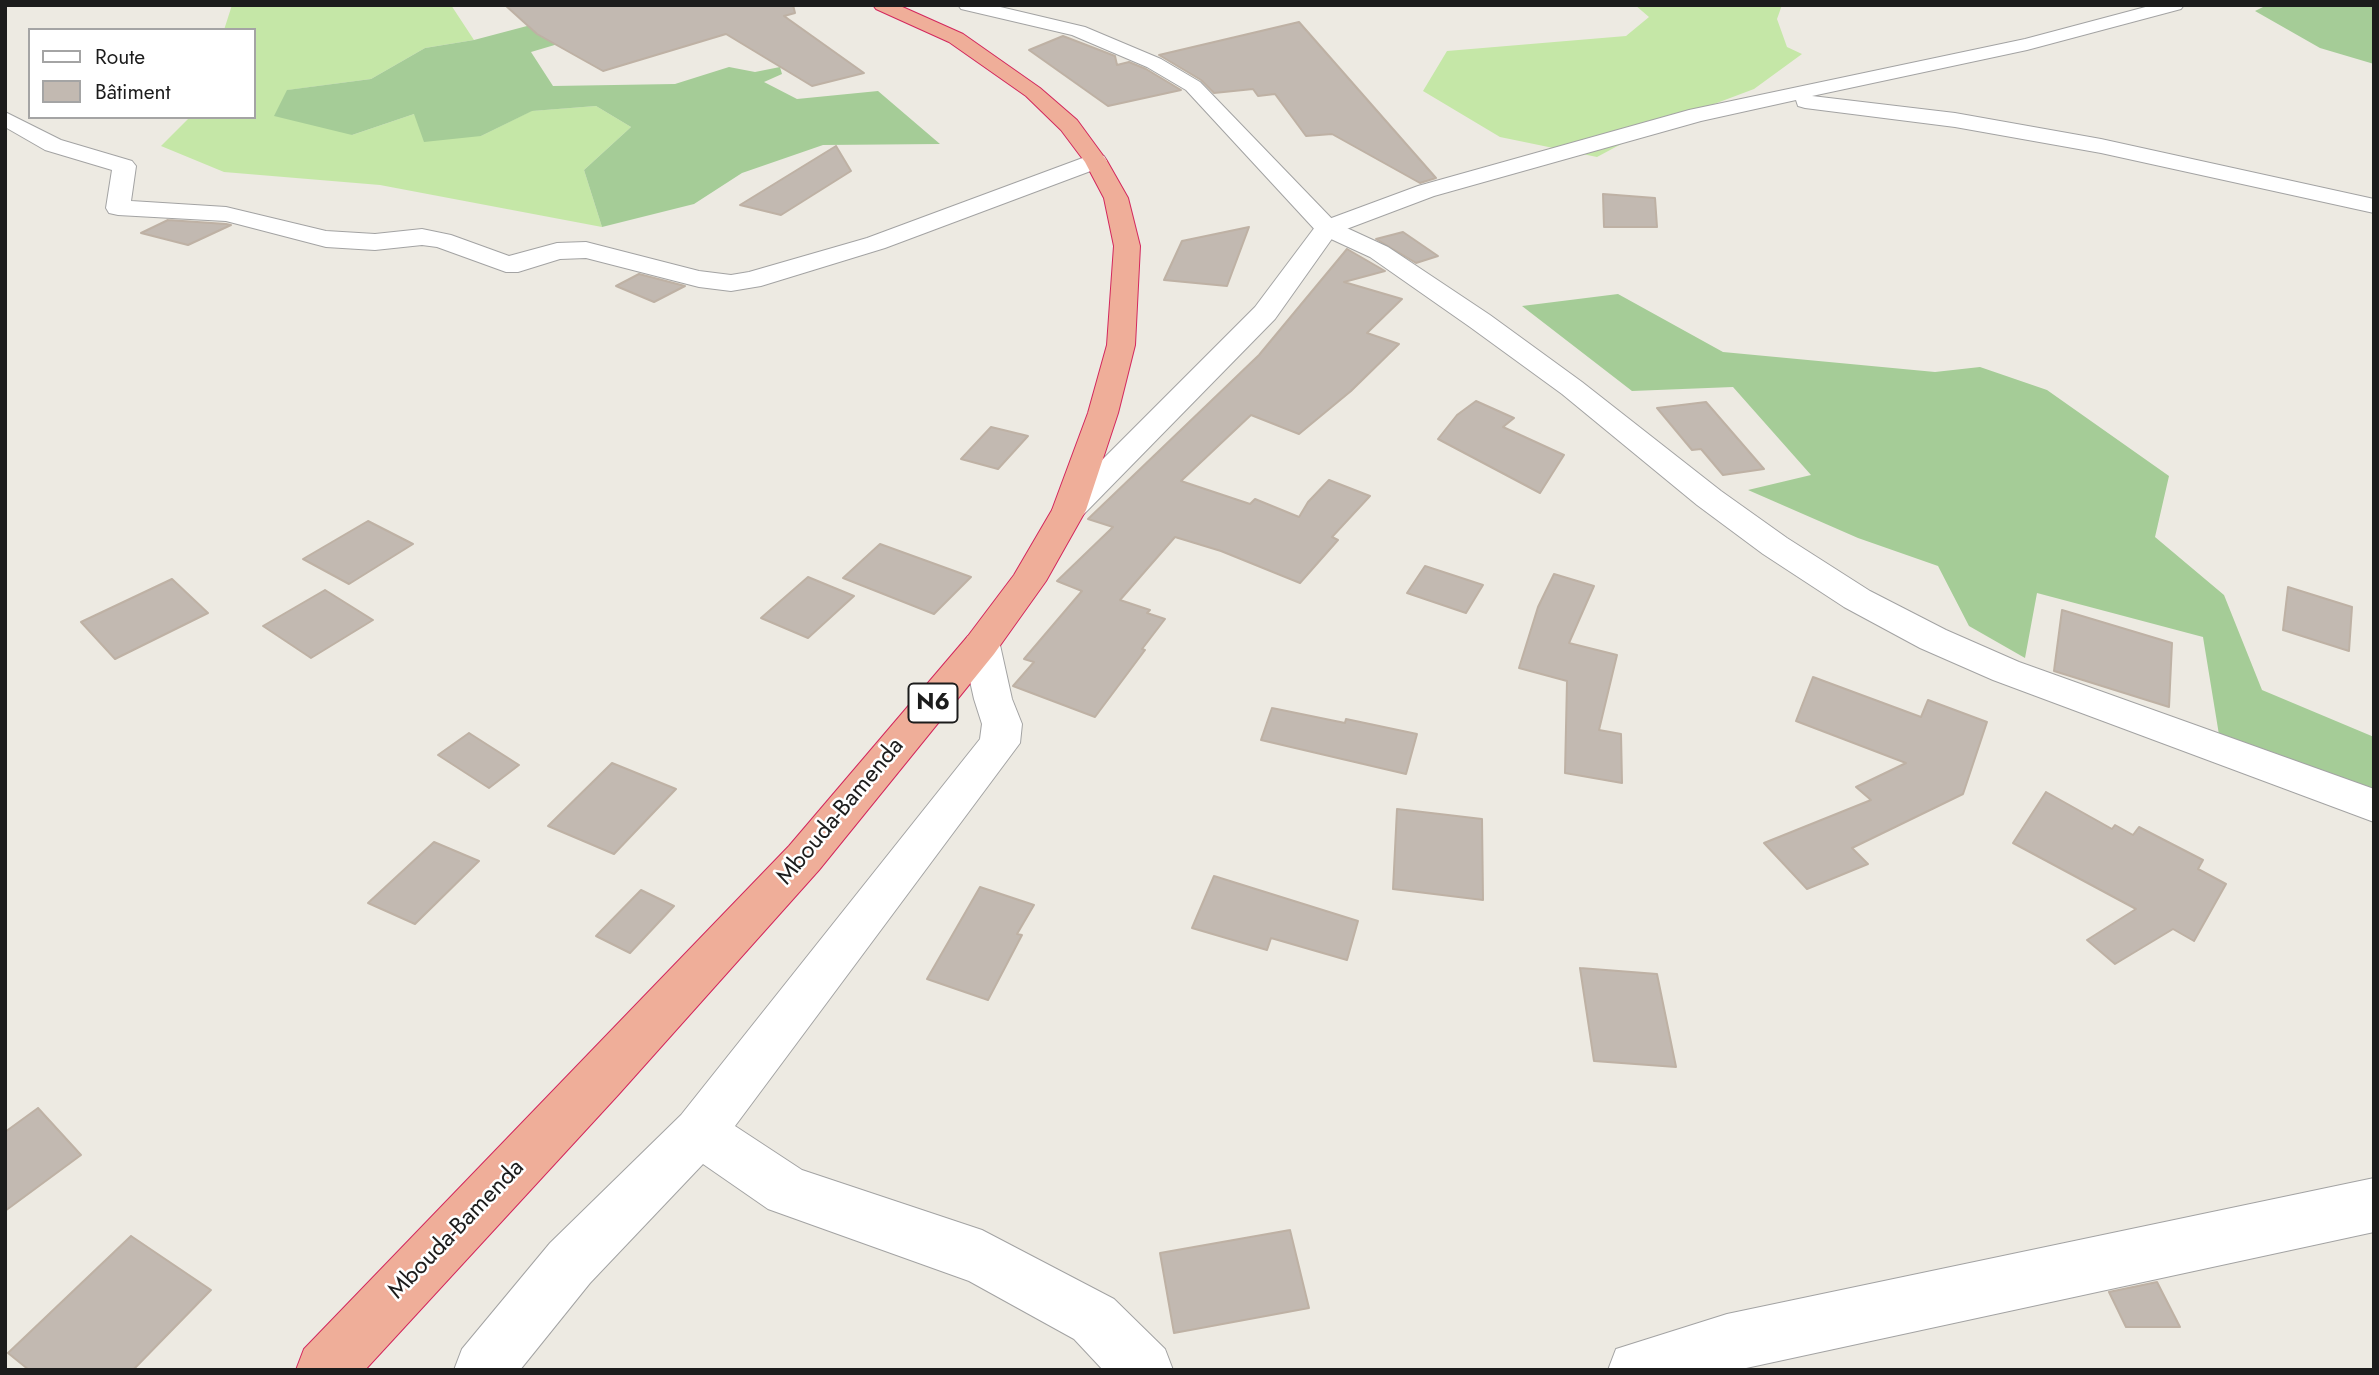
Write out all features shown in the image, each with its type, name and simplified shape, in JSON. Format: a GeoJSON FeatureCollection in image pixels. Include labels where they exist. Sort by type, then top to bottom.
{"type":"FeatureCollection","features":[{"type":"Feature","properties":{"kind":"highway","name":"Mbouda-Bamenda"},"geometry":{"type":"LineString","coordinates":[[344,1362],[804,858],[981,645],[1028,580],[1069,510],[1103,413],[1121,345],[1128,246],[1116,198],[1096,161],[1069,125],[1033,92],[956,38],[882,5]]}},
{"type":"Feature","properties":{"kind":"street"},"geometry":{"type":"LineString","coordinates":[[967,5],[1077,32],[1154,63],[1193,86],[1327,228],[1379,251],[1480,321],[1572,388],[1709,498],[1775,546],[1857,599],[1933,639],[2006,671],[2374,806]]}},
{"type":"Feature","properties":{"kind":"street"},"geometry":{"type":"LineString","coordinates":[[1069,510],[1265,313],[1327,228],[1426,191],[1675,121],[2000,50],[2175,5]]}},
{"type":"Feature","properties":{"kind":"street"},"geometry":{"type":"LineString","coordinates":[[1775,98],[1955,120],[2101,146],[2374,206]]}},
{"type":"Feature","properties":{"kind":"street"},"geometry":{"type":"LineString","coordinates":[[5,118],[52,145],[124,166],[118,208],[226,214],[326,239],[375,242],[422,237],[442,240],[506,264],[573,249],[699,279],[731,283],[876,243],[1096,161]]}},
{"type":"Feature","properties":{"kind":"street"},"geometry":{"type":"LineString","coordinates":[[483,1370],[570,1263],[699,1132],[1000,743],[1002,724],[993,699],[981,645]]}},
{"type":"Feature","properties":{"kind":"street"},"geometry":{"type":"LineString","coordinates":[[699,1132],[787,1191],[982,1258],[1094,1320],[1144,1370]]}},
{"type":"Feature","properties":{"kind":"street"},"geometry":{"type":"LineString","coordinates":[[1637,1370],[1727,1343],[2374,1205]]}},
{"type":"Feature","properties":{"kind":"green space"},"geometry":{"type":"Polygon","coordinates":[[[232,5],[451,5],[474,40],[425,48],[371,79],[288,90],[352,135],[414,114],[481,136],[531,111],[596,106],[631,127],[584,170],[602,227],[380,185],[224,172],[161,146],[188,119],[256,119],[256,28],[225,28],[232,5]]]}},
{"type":"Feature","properties":{"kind":"green space"},"geometry":{"type":"Polygon","coordinates":[[[1635,5],[1782,5],[1777,19],[1787,47],[1802,54],[1754,89],[1653,127],[1597,157],[1500,137],[1423,91],[1447,51],[1626,36],[1649,17],[1635,5]]]}},
{"type":"Feature","properties":{"kind":"green space"},"geometry":{"type":"Polygon","coordinates":[[[2267,5],[2374,5],[2374,64],[2320,48],[2255,11],[2267,5]]]}},
{"type":"Feature","properties":{"kind":"green space"},"geometry":{"type":"Polygon","coordinates":[[[580,12],[622,25],[531,52],[553,86],[675,84],[729,67],[755,72],[780,67],[782,74],[764,82],[797,99],[878,91],[940,144],[823,145],[742,173],[694,204],[602,227],[584,170],[631,127],[596,106],[532,111],[481,136],[424,142],[414,114],[352,135],[274,116],[287,90],[371,79],[425,48],[474,40],[580,12]]]}},
{"type":"Feature","properties":{"kind":"green space"},"geometry":{"type":"Polygon","coordinates":[[[1618,294],[1723,352],[1935,372],[1980,367],[2047,390],[2169,476],[2155,537],[2224,595],[2262,690],[2374,737],[2374,823],[2221,747],[2203,637],[2037,593],[2025,658],[1969,626],[1938,566],[1858,538],[1748,490],[1811,475],[1733,387],[1632,391],[1522,306],[1618,294]]]}},
{"type":"Feature","properties":{"kind":"building"},"geometry":{"type":"Polygon","coordinates":[[[505,5],[793,5],[795,13],[784,16],[864,73],[812,86],[726,34],[603,71],[537,34],[505,5]]]}},
{"type":"Feature","properties":{"kind":"building"},"geometry":{"type":"Polygon","coordinates":[[[1299,22],[1436,178],[1420,183],[1332,134],[1306,136],[1275,94],[1258,96],[1253,89],[1214,93],[1201,80],[1159,55],[1299,22]]]}},
{"type":"Feature","properties":{"kind":"building"},"geometry":{"type":"Polygon","coordinates":[[[1063,36],[1115,56],[1117,65],[1129,62],[1146,69],[1181,90],[1108,106],[1029,50],[1063,36]]]}},
{"type":"Feature","properties":{"kind":"building"},"geometry":{"type":"Polygon","coordinates":[[[836,146],[851,171],[781,215],[740,205],[836,146]]]}},
{"type":"Feature","properties":{"kind":"building"},"geometry":{"type":"Polygon","coordinates":[[[1603,194],[1655,198],[1657,227],[1604,227],[1603,194]]]}},
{"type":"Feature","properties":{"kind":"building"},"geometry":{"type":"Polygon","coordinates":[[[168,220],[231,225],[188,245],[141,233],[168,220]]]}},
{"type":"Feature","properties":{"kind":"building"},"geometry":{"type":"Polygon","coordinates":[[[1249,227],[1227,286],[1164,280],[1182,241],[1249,227]]]}},
{"type":"Feature","properties":{"kind":"building"},"geometry":{"type":"Polygon","coordinates":[[[1403,232],[1438,256],[1416,263],[1376,239],[1403,232]]]}},
{"type":"Feature","properties":{"kind":"building"},"geometry":{"type":"Polygon","coordinates":[[[1347,249],[1385,271],[1344,282],[1402,299],[1367,333],[1399,344],[1351,391],[1299,434],[1251,415],[1181,481],[1250,504],[1255,499],[1299,517],[1308,502],[1329,480],[1370,496],[1332,537],[1338,540],[1300,583],[1221,551],[1175,537],[1120,600],[1150,610],[1147,613],[1165,619],[1095,717],[1013,686],[1034,662],[1024,659],[1082,591],[1057,581],[1113,527],[1088,519],[1259,355],[1347,249]]]}},
{"type":"Feature","properties":{"kind":"building"},"geometry":{"type":"Polygon","coordinates":[[[639,274],[685,286],[654,302],[616,286],[639,274]]]}},
{"type":"Feature","properties":{"kind":"building"},"geometry":{"type":"Polygon","coordinates":[[[1476,401],[1514,418],[1503,427],[1564,455],[1540,493],[1438,439],[1457,415],[1476,401]]]}},
{"type":"Feature","properties":{"kind":"building"},"geometry":{"type":"Polygon","coordinates":[[[1706,402],[1764,469],[1723,475],[1701,449],[1692,450],[1657,408],[1706,402]]]}},
{"type":"Feature","properties":{"kind":"building"},"geometry":{"type":"Polygon","coordinates":[[[991,427],[1028,436],[998,469],[961,459],[991,427]]]}},
{"type":"Feature","properties":{"kind":"building"},"geometry":{"type":"Polygon","coordinates":[[[368,521],[413,544],[349,584],[303,559],[368,521]]]}},
{"type":"Feature","properties":{"kind":"building"},"geometry":{"type":"Polygon","coordinates":[[[880,544],[971,577],[934,614],[843,578],[880,544]]]}},
{"type":"Feature","properties":{"kind":"building"},"geometry":{"type":"Polygon","coordinates":[[[1425,566],[1483,585],[1466,613],[1407,593],[1425,566]]]}},
{"type":"Feature","properties":{"kind":"building"},"geometry":{"type":"Polygon","coordinates":[[[1554,574],[1594,586],[1569,643],[1617,655],[1599,730],[1621,734],[1622,783],[1565,773],[1567,681],[1519,668],[1538,607],[1554,574]]]}},
{"type":"Feature","properties":{"kind":"building"},"geometry":{"type":"Polygon","coordinates":[[[808,577],[854,596],[808,638],[761,618],[808,577]]]}},
{"type":"Feature","properties":{"kind":"building"},"geometry":{"type":"Polygon","coordinates":[[[172,579],[208,613],[115,659],[81,622],[172,579]]]}},
{"type":"Feature","properties":{"kind":"building"},"geometry":{"type":"Polygon","coordinates":[[[2288,587],[2352,607],[2349,651],[2283,630],[2288,587]]]}},
{"type":"Feature","properties":{"kind":"building"},"geometry":{"type":"Polygon","coordinates":[[[325,590],[373,620],[311,658],[263,626],[325,590]]]}},
{"type":"Feature","properties":{"kind":"building"},"geometry":{"type":"Polygon","coordinates":[[[2062,610],[2172,643],[2169,707],[2054,671],[2062,610]]]}},
{"type":"Feature","properties":{"kind":"building"},"geometry":{"type":"Polygon","coordinates":[[[1813,677],[1921,717],[1928,700],[1987,722],[1963,794],[1852,848],[1868,864],[1807,889],[1764,843],[1871,800],[1856,787],[1906,763],[1796,721],[1813,677]]]}},
{"type":"Feature","properties":{"kind":"building"},"geometry":{"type":"Polygon","coordinates":[[[1272,708],[1345,723],[1346,719],[1417,734],[1406,774],[1261,740],[1272,708]]]}},
{"type":"Feature","properties":{"kind":"building"},"geometry":{"type":"Polygon","coordinates":[[[469,733],[519,765],[489,788],[438,755],[469,733]]]}},
{"type":"Feature","properties":{"kind":"building"},"geometry":{"type":"Polygon","coordinates":[[[612,763],[676,789],[614,854],[548,826],[612,763]]]}},
{"type":"Feature","properties":{"kind":"building"},"geometry":{"type":"Polygon","coordinates":[[[2046,792],[2112,829],[2115,825],[2133,835],[2139,827],[2203,860],[2198,869],[2226,884],[2194,941],[2173,929],[2115,964],[2087,940],[2136,909],[2013,843],[2046,792]]]}},
{"type":"Feature","properties":{"kind":"building"},"geometry":{"type":"Polygon","coordinates":[[[1397,809],[1482,819],[1483,900],[1393,889],[1397,809]]]}},
{"type":"Feature","properties":{"kind":"building"},"geometry":{"type":"Polygon","coordinates":[[[434,842],[479,861],[415,924],[368,903],[434,842]]]}},
{"type":"Feature","properties":{"kind":"building"},"geometry":{"type":"Polygon","coordinates":[[[1214,876],[1358,921],[1347,960],[1271,938],[1267,950],[1192,928],[1214,876]]]}},
{"type":"Feature","properties":{"kind":"building"},"geometry":{"type":"Polygon","coordinates":[[[980,887],[1034,905],[1017,934],[1022,935],[988,1000],[927,979],[980,887]]]}},
{"type":"Feature","properties":{"kind":"building"},"geometry":{"type":"Polygon","coordinates":[[[641,890],[674,906],[630,953],[596,936],[641,890]]]}},
{"type":"Feature","properties":{"kind":"building"},"geometry":{"type":"Polygon","coordinates":[[[1580,968],[1657,974],[1676,1067],[1594,1061],[1580,968]]]}},
{"type":"Feature","properties":{"kind":"building"},"geometry":{"type":"Polygon","coordinates":[[[38,1108],[81,1155],[5,1211],[5,1132],[38,1108]]]}},
{"type":"Feature","properties":{"kind":"building"},"geometry":{"type":"Polygon","coordinates":[[[1290,1230],[1309,1308],[1174,1333],[1160,1253],[1290,1230]]]}},
{"type":"Feature","properties":{"kind":"building"},"geometry":{"type":"Polygon","coordinates":[[[131,1236],[211,1290],[133,1370],[29,1370],[8,1353],[131,1236]]]}},
{"type":"Feature","properties":{"kind":"building"},"geometry":{"type":"Polygon","coordinates":[[[2157,1282],[2180,1327],[2126,1327],[2109,1292],[2157,1282]]]}}]}
